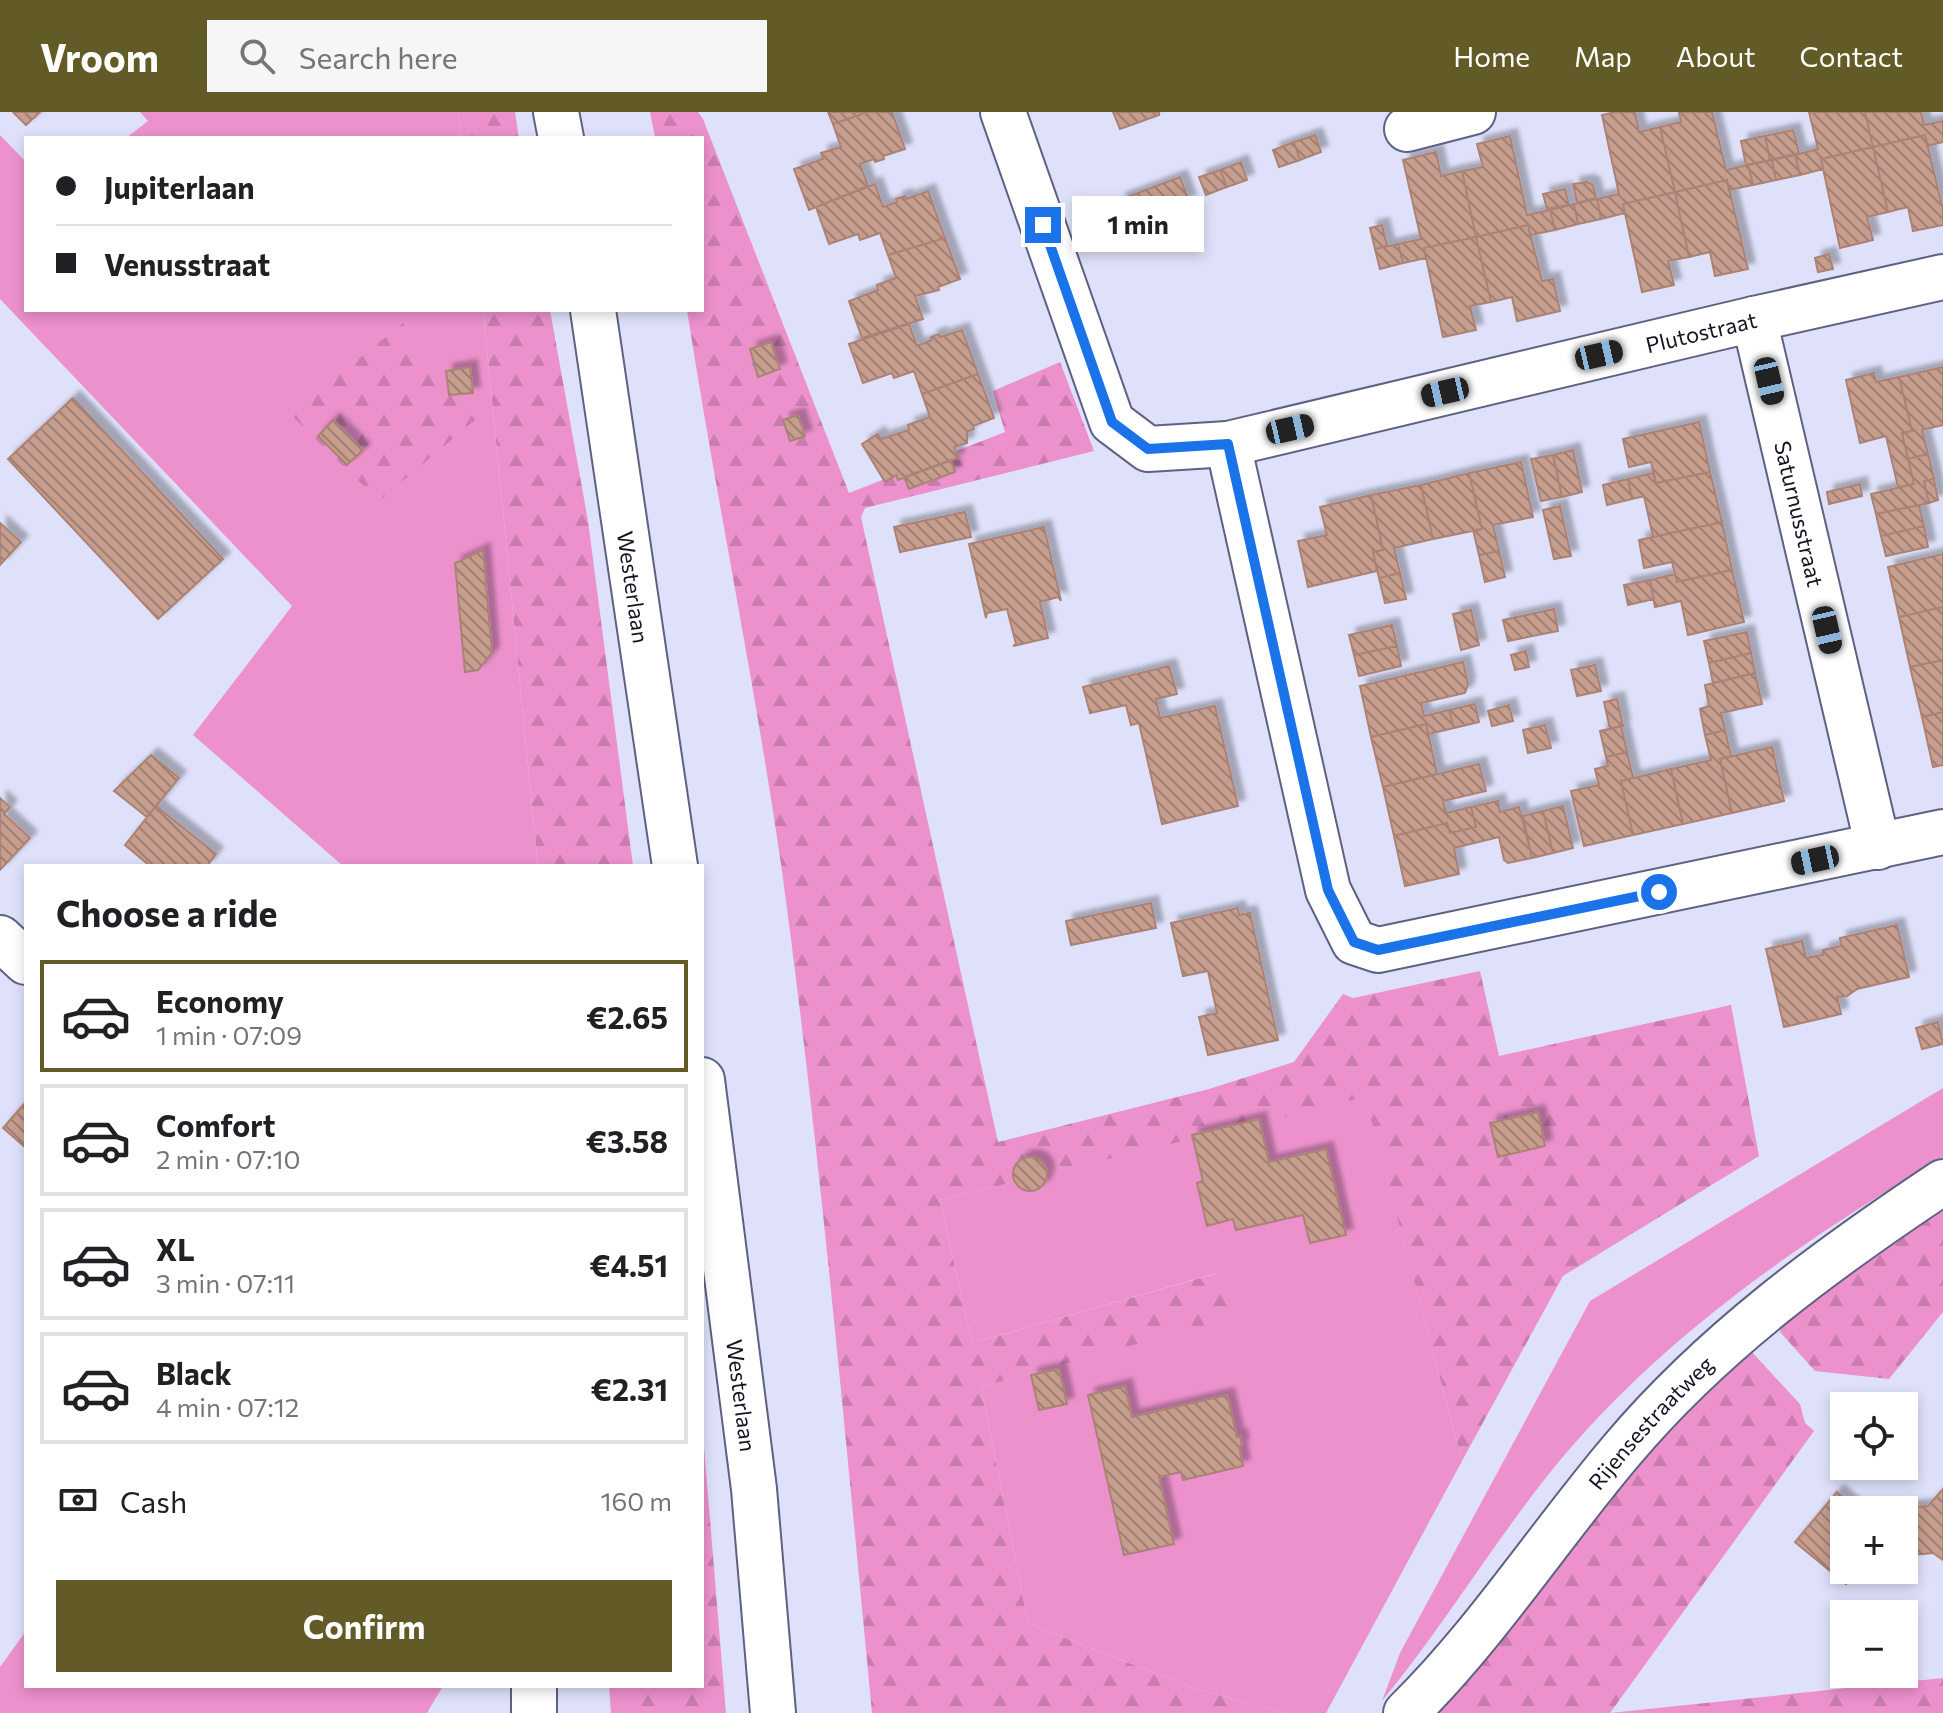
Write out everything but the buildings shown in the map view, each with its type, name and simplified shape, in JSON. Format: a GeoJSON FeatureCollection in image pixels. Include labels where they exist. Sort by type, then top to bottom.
{"type":"FeatureCollection","features":[{"type":"Feature","properties":{"kind":"street"},"geometry":{"type":"LineString","coordinates":[[556,112],[561,136]]}},
{"type":"Feature","properties":{"kind":"street","name":"Plutostraat"},"geometry":{"type":"LineString","coordinates":[[1003,112],[1112,422],[1148,449],[1228,444],[1943,277]]}},
{"type":"Feature","properties":{"kind":"street"},"geometry":{"type":"LineString","coordinates":[[1407,129],[1473,112]]}},
{"type":"Feature","properties":{"kind":"street","name":"Westerlaan"},"geometry":{"type":"LineString","coordinates":[[593,312],[675,864]]}},
{"type":"Feature","properties":{"kind":"street","name":"Saturnusstraat"},"geometry":{"type":"LineString","coordinates":[[1754,319],[1878,847]]}},
{"type":"Feature","properties":{"kind":"street"},"geometry":{"type":"LineString","coordinates":[[1228,444],[1328,890],[1354,942],[1378,950],[1943,832]]}},
{"type":"Feature","properties":{"kind":"street"},"geometry":{"type":"LineString","coordinates":[[0,938],[24,960]]}},
{"type":"Feature","properties":{"kind":"street","name":"Westerlaan"},"geometry":{"type":"LineString","coordinates":[[704,1096],[754,1489],[773,1713]]}},
{"type":"Feature","properties":{"kind":"street","name":"Rijensestraatweg"},"geometry":{"type":"LineString","coordinates":[[1406,1713],[1443,1676],[1623,1448],[1711,1355],[1856,1240],[1943,1182]]}},
{"type":"Feature","properties":{"kind":"street"},"geometry":{"type":"LineString","coordinates":[[534,1688],[534,1713]]}},
{"type":"Feature","properties":{"kind":"green space"},"geometry":{"type":"Polygon","coordinates":[[[140,112],[458,112],[461,136],[129,136],[148,121],[140,112]]]}},
{"type":"Feature","properties":{"kind":"green space"},"geometry":{"type":"Polygon","coordinates":[[[458,112],[515,112],[519,136],[461,136],[458,112]]]}},
{"type":"Feature","properties":{"kind":"green space"},"geometry":{"type":"Polygon","coordinates":[[[650,112],[698,112],[703,119],[849,493],[1005,432],[993,391],[1060,362],[1094,451],[865,508],[861,517],[998,1142],[1209,1089],[1294,1062],[1343,994],[1353,998],[1480,971],[1499,1056],[1731,1005],[1759,1156],[1563,1276],[1462,1461],[1365,1097],[940,1200],[972,1343],[1218,1273],[1231,1318],[981,1387],[1028,1623],[1190,1687],[1285,1713],[872,1713],[842,1397],[796,976],[760,730],[687,312],[704,312],[704,136],[655,136],[650,112]]]}},
{"type":"Feature","properties":{"kind":"green space"},"geometry":{"type":"Polygon","coordinates":[[[0,135],[24,160],[24,312],[483,312],[538,864],[341,864],[193,735],[292,606],[0,299],[0,135]]]}},
{"type":"Feature","properties":{"kind":"green space"},"geometry":{"type":"Polygon","coordinates":[[[483,312],[550,312],[588,521],[633,864],[538,864],[483,312]]]}},
{"type":"Feature","properties":{"kind":"green space"},"geometry":{"type":"Polygon","coordinates":[[[403,323],[475,420],[379,501],[290,414],[403,323]]]}},
{"type":"Feature","properties":{"kind":"green space"},"geometry":{"type":"Polygon","coordinates":[[[1943,1088],[1943,1157],[1841,1220],[1743,1289],[1651,1366],[1567,1452],[1382,1701],[1400,1653],[1590,1301],[1943,1088]]]}},
{"type":"Feature","properties":{"kind":"green space"},"geometry":{"type":"Polygon","coordinates":[[[1365,1096],[1462,1461],[1326,1713],[1285,1713],[1190,1687],[1028,1623],[981,1387],[1230,1317],[1217,1273],[972,1343],[940,1200],[1365,1096]]]}},
{"type":"Feature","properties":{"kind":"green space"},"geometry":{"type":"Polygon","coordinates":[[[1943,1207],[1943,1312],[1889,1379],[1815,1371],[1780,1332],[1781,1323],[1816,1294],[1943,1207]]]}},
{"type":"Feature","properties":{"kind":"green space"},"geometry":{"type":"Polygon","coordinates":[[[1750,1350],[1800,1404],[1805,1423],[1814,1431],[1610,1713],[1438,1713],[1453,1698],[1599,1506],[1662,1437],[1750,1350]]]}},
{"type":"Feature","properties":{"kind":"green space"},"geometry":{"type":"Polygon","coordinates":[[[704,1447],[726,1713],[611,1713],[609,1688],[704,1688],[704,1447]]]}},
{"type":"Feature","properties":{"kind":"green space"},"geometry":{"type":"Polygon","coordinates":[[[24,1634],[24,1688],[442,1688],[427,1713],[0,1713],[0,1667],[24,1634]]]}},
{"type":"Feature","properties":{"kind":"green space"},"geometry":{"type":"Polygon","coordinates":[[[1943,1678],[1943,1713],[1610,1713],[1848,1688],[1918,1688],[1918,1681],[1943,1678]]]}},
{"type":"Feature","properties":{"kind":"route"},"geometry":{"type":"LineString","coordinates":[[1043,225],[1112,422],[1148,449],[1228,444],[1328,890],[1354,942],[1378,950],[1659,892]]}}]}
